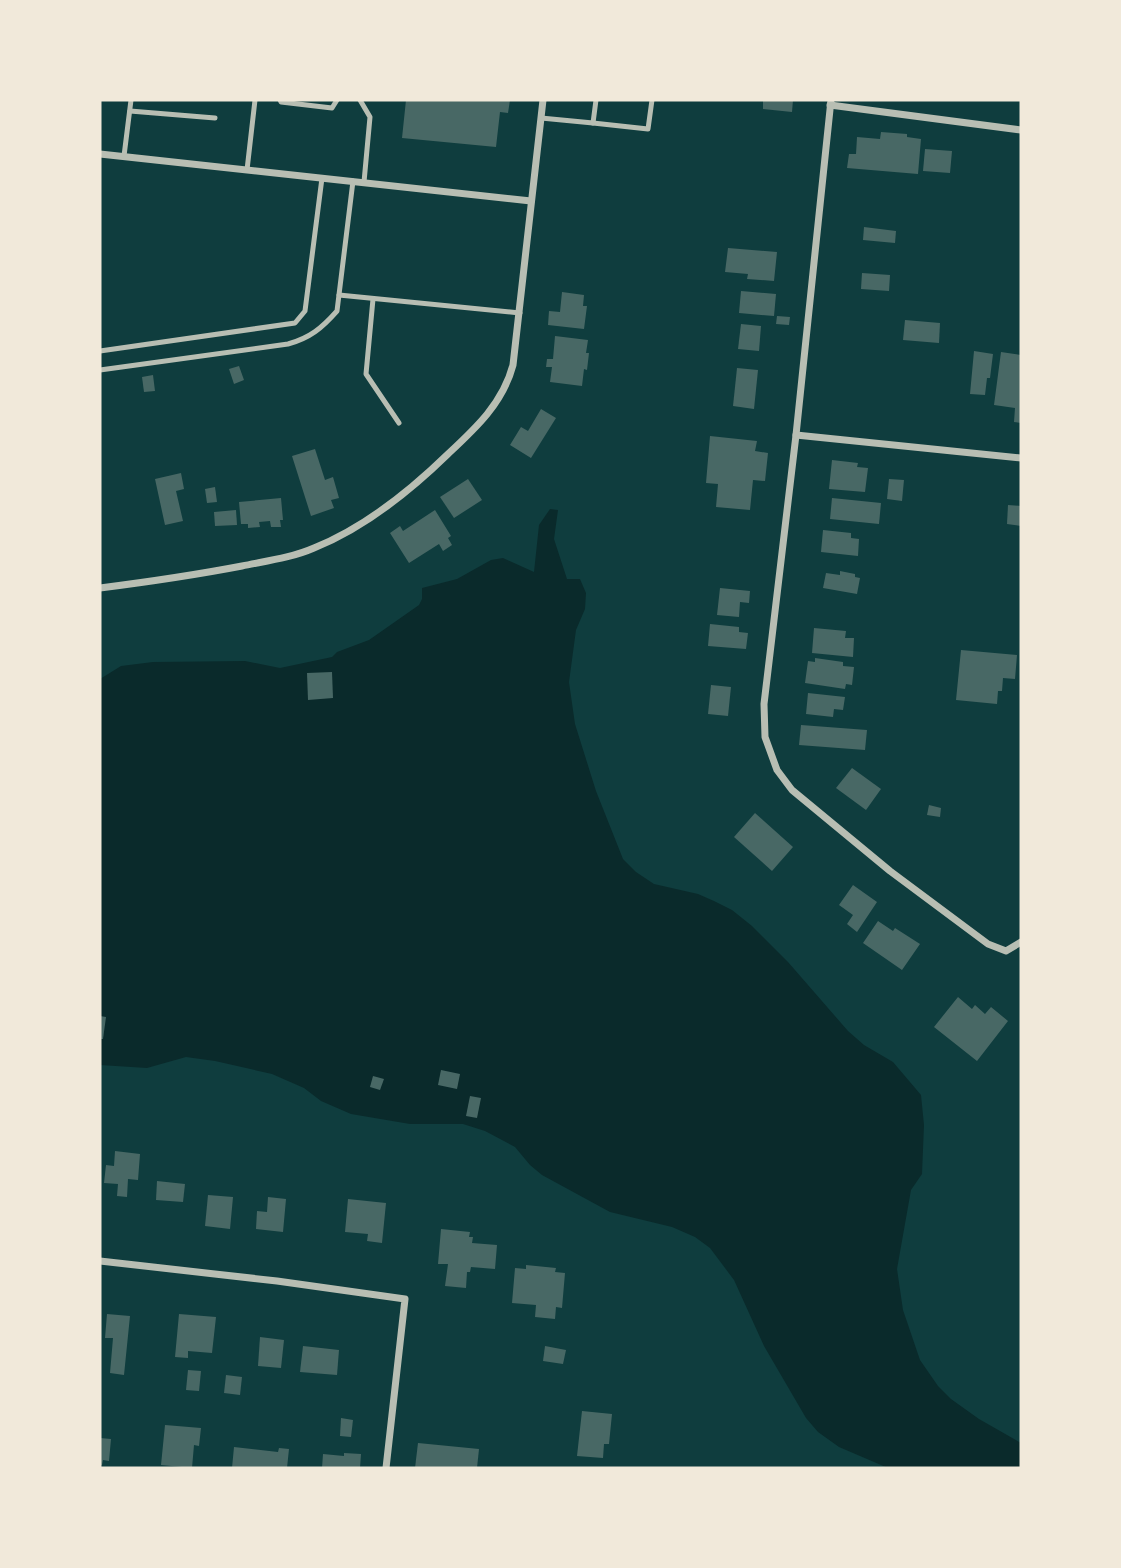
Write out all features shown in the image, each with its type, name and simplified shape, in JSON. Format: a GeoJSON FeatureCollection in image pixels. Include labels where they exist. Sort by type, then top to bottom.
{"type":"FeatureCollection","features":[{"type":"Feature","properties":{"kind":"street"},"geometry":{"type":"LineString","coordinates":[[100,588],[279,559],[313,549],[336,538],[402,494],[472,432],[502,395],[513,365],[543,100]]}},
{"type":"Feature","properties":{"kind":"street"},"geometry":{"type":"LineString","coordinates":[[1021,130],[830,102],[796,435],[764,704],[765,737],[777,770],[792,790],[890,871],[988,944],[1006,951],[1021,942]]}},
{"type":"Feature","properties":{"kind":"street"},"geometry":{"type":"LineString","coordinates":[[100,154],[531,201]]}},
{"type":"Feature","properties":{"kind":"street"},"geometry":{"type":"LineString","coordinates":[[796,435],[1021,458]]}},
{"type":"Feature","properties":{"kind":"street"},"geometry":{"type":"LineString","coordinates":[[100,1261],[405,1299],[386,1468]]}},
{"type":"Feature","properties":{"kind":"lane"},"geometry":{"type":"LineString","coordinates":[[124,156],[131,100]]}},
{"type":"Feature","properties":{"kind":"lane"},"geometry":{"type":"LineString","coordinates":[[247,170],[255,100]]}},
{"type":"Feature","properties":{"kind":"lane"},"geometry":{"type":"LineString","coordinates":[[280,100],[332,108],[338,100]]}},
{"type":"Feature","properties":{"kind":"lane"},"geometry":{"type":"LineString","coordinates":[[360,100],[370,117],[364,182]]}},
{"type":"Feature","properties":{"kind":"lane"},"geometry":{"type":"LineString","coordinates":[[593,124],[596,100]]}},
{"type":"Feature","properties":{"kind":"lane"},"geometry":{"type":"LineString","coordinates":[[541,118],[648,129],[652,100]]}},
{"type":"Feature","properties":{"kind":"lane"},"geometry":{"type":"LineString","coordinates":[[130,111],[215,118]]}},
{"type":"Feature","properties":{"kind":"lane"},"geometry":{"type":"LineString","coordinates":[[100,351],[295,323],[305,311],[322,178]]}},
{"type":"Feature","properties":{"kind":"lane"},"geometry":{"type":"LineString","coordinates":[[100,370],[289,344],[305,339],[323,327],[337,311],[353,181]]}},
{"type":"Feature","properties":{"kind":"lane"},"geometry":{"type":"LineString","coordinates":[[339,295],[520,313]]}},
{"type":"Feature","properties":{"kind":"lane"},"geometry":{"type":"LineString","coordinates":[[373,299],[366,374],[399,423]]}},
{"type":"Feature","properties":{"kind":"water"},"geometry":{"type":"Polygon","coordinates":[[[550,509],[558,510],[554,539],[567,579],[580,579],[586,593],[585,609],[576,630],[569,682],[575,724],[596,791],[623,859],[654,884],[698,894],[732,910],[788,962],[848,1031],[864,1045],[893,1062],[921,1095],[924,1125],[922,1174],[911,1190],[897,1269],[903,1310],[920,1360],[938,1386],[979,1419],[1021,1443],[1021,1468],[888,1468],[839,1447],[818,1432],[806,1418],[764,1346],[734,1280],[710,1248],[695,1237],[672,1227],[610,1212],[542,1175],[515,1147],[485,1131],[463,1124],[410,1124],[351,1114],[272,1074],[215,1061],[186,1057],[147,1068],[100,1065],[100,679],[121,666],[153,662],[245,661],[280,668],[332,657],[337,652],[369,640],[419,605],[422,588],[457,579],[491,560],[503,558],[534,572],[539,525],[550,509]]]}},
{"type":"Feature","properties":{"kind":"building"},"geometry":{"type":"Polygon","coordinates":[[[406,100],[510,100],[508,113],[500,112],[496,147],[402,138],[406,100]]]}},
{"type":"Feature","properties":{"kind":"building"},"geometry":{"type":"Polygon","coordinates":[[[763,100],[793,100],[792,112],[763,109],[763,100]]]}},
{"type":"Feature","properties":{"kind":"building"},"geometry":{"type":"Polygon","coordinates":[[[881,132],[907,134],[907,137],[921,139],[918,174],[847,168],[849,154],[856,154],[857,137],[880,139],[881,132]]]}},
{"type":"Feature","properties":{"kind":"building"},"geometry":{"type":"Polygon","coordinates":[[[925,149],[952,151],[950,173],[923,171],[925,149]]]}},
{"type":"Feature","properties":{"kind":"building"},"geometry":{"type":"Polygon","coordinates":[[[864,227],[896,231],[895,243],[863,240],[864,227]]]}},
{"type":"Feature","properties":{"kind":"building"},"geometry":{"type":"Polygon","coordinates":[[[728,248],[777,252],[774,281],[747,279],[748,274],[725,272],[728,248]]]}},
{"type":"Feature","properties":{"kind":"building"},"geometry":{"type":"Polygon","coordinates":[[[862,273],[890,275],[889,291],[861,289],[862,273]]]}},
{"type":"Feature","properties":{"kind":"building"},"geometry":{"type":"Polygon","coordinates":[[[741,291],[776,294],[774,316],[739,313],[741,291]]]}},
{"type":"Feature","properties":{"kind":"building"},"geometry":{"type":"Polygon","coordinates":[[[562,292],[584,295],[583,306],[587,306],[584,329],[548,325],[549,311],[560,312],[562,292]]]}},
{"type":"Feature","properties":{"kind":"building"},"geometry":{"type":"Polygon","coordinates":[[[777,316],[790,317],[789,325],[776,324],[777,316]]]}},
{"type":"Feature","properties":{"kind":"building"},"geometry":{"type":"Polygon","coordinates":[[[905,320],[940,323],[939,343],[903,340],[905,320]]]}},
{"type":"Feature","properties":{"kind":"building"},"geometry":{"type":"Polygon","coordinates":[[[741,324],[761,326],[759,351],[738,349],[741,324]]]}},
{"type":"Feature","properties":{"kind":"building"},"geometry":{"type":"Polygon","coordinates":[[[555,336],[588,340],[587,370],[584,369],[582,386],[550,382],[552,367],[546,367],[547,359],[553,359],[555,336]]]}},
{"type":"Feature","properties":{"kind":"building"},"geometry":{"type":"Polygon","coordinates":[[[974,351],[993,354],[985,395],[970,394],[974,351]]]}},
{"type":"Feature","properties":{"kind":"building"},"geometry":{"type":"Polygon","coordinates":[[[1001,352],[1021,355],[1021,423],[1014,422],[1015,408],[994,405],[1001,352]]]}},
{"type":"Feature","properties":{"kind":"building"},"geometry":{"type":"Polygon","coordinates":[[[239,366],[244,380],[234,384],[229,369],[239,366]]]}},
{"type":"Feature","properties":{"kind":"building"},"geometry":{"type":"Polygon","coordinates":[[[737,368],[758,370],[754,409],[733,406],[737,368]]]}},
{"type":"Feature","properties":{"kind":"building"},"geometry":{"type":"Polygon","coordinates":[[[153,375],[155,391],[144,392],[142,377],[153,375]]]}},
{"type":"Feature","properties":{"kind":"building"},"geometry":{"type":"Polygon","coordinates":[[[541,409],[556,418],[531,458],[510,445],[521,427],[528,431],[541,409]]]}},
{"type":"Feature","properties":{"kind":"building"},"geometry":{"type":"Polygon","coordinates":[[[710,436],[757,441],[755,451],[768,453],[765,481],[753,480],[750,510],[716,507],[718,484],[706,483],[710,436]]]}},
{"type":"Feature","properties":{"kind":"building"},"geometry":{"type":"Polygon","coordinates":[[[315,449],[325,480],[333,477],[339,498],[331,500],[334,508],[311,516],[292,456],[315,449]]]}},
{"type":"Feature","properties":{"kind":"building"},"geometry":{"type":"Polygon","coordinates":[[[832,460],[858,463],[857,467],[868,468],[865,492],[829,489],[832,460]]]}},
{"type":"Feature","properties":{"kind":"building"},"geometry":{"type":"Polygon","coordinates":[[[181,473],[184,489],[176,491],[183,521],[165,525],[155,479],[181,473]]]}},
{"type":"Feature","properties":{"kind":"building"},"geometry":{"type":"Polygon","coordinates":[[[468,479],[482,500],[454,518],[440,497],[468,479]]]}},
{"type":"Feature","properties":{"kind":"building"},"geometry":{"type":"Polygon","coordinates":[[[889,479],[904,480],[902,501],[887,499],[889,479]]]}},
{"type":"Feature","properties":{"kind":"building"},"geometry":{"type":"Polygon","coordinates":[[[215,487],[217,502],[207,503],[205,489],[215,487]]]}},
{"type":"Feature","properties":{"kind":"building"},"geometry":{"type":"Polygon","coordinates":[[[281,498],[281,527],[271,527],[270,521],[259,522],[260,527],[248,528],[248,524],[241,524],[239,502],[281,498]]]}},
{"type":"Feature","properties":{"kind":"building"},"geometry":{"type":"Polygon","coordinates":[[[832,498],[881,503],[879,524],[830,519],[832,498]]]}},
{"type":"Feature","properties":{"kind":"building"},"geometry":{"type":"Polygon","coordinates":[[[1008,505],[1021,506],[1021,526],[1007,524],[1008,505]]]}},
{"type":"Feature","properties":{"kind":"building"},"geometry":{"type":"Polygon","coordinates":[[[236,510],[237,525],[215,526],[214,512],[236,510]]]}},
{"type":"Feature","properties":{"kind":"building"},"geometry":{"type":"Polygon","coordinates":[[[435,510],[451,536],[448,538],[452,545],[443,551],[439,544],[409,563],[390,533],[400,526],[403,531],[435,510]]]}},
{"type":"Feature","properties":{"kind":"building"},"geometry":{"type":"Polygon","coordinates":[[[823,530],[851,533],[851,538],[859,539],[858,556],[821,552],[823,530]]]}},
{"type":"Feature","properties":{"kind":"building"},"geometry":{"type":"Polygon","coordinates":[[[840,571],[855,574],[855,577],[860,578],[857,594],[823,588],[826,573],[840,575],[840,571]]]}},
{"type":"Feature","properties":{"kind":"building"},"geometry":{"type":"Polygon","coordinates":[[[720,588],[750,591],[749,603],[740,602],[739,617],[717,615],[720,588]]]}},
{"type":"Feature","properties":{"kind":"building"},"geometry":{"type":"Polygon","coordinates":[[[710,624],[739,627],[739,632],[748,633],[746,649],[708,646],[710,624]]]}},
{"type":"Feature","properties":{"kind":"building"},"geometry":{"type":"Polygon","coordinates":[[[814,628],[846,631],[845,638],[854,638],[853,657],[812,653],[814,628]]]}},
{"type":"Feature","properties":{"kind":"building"},"geometry":{"type":"Polygon","coordinates":[[[961,650],[1017,655],[1015,679],[1003,678],[997,704],[956,700],[961,650]]]}},
{"type":"Feature","properties":{"kind":"building"},"geometry":{"type":"Polygon","coordinates":[[[815,658],[843,662],[843,666],[854,667],[852,685],[846,684],[845,689],[805,683],[808,661],[815,662],[815,658]]]}},
{"type":"Feature","properties":{"kind":"building"},"geometry":{"type":"Polygon","coordinates":[[[332,672],[333,698],[308,700],[307,673],[332,672]]]}},
{"type":"Feature","properties":{"kind":"building"},"geometry":{"type":"Polygon","coordinates":[[[711,685],[731,687],[728,716],[708,714],[711,685]]]}},
{"type":"Feature","properties":{"kind":"building"},"geometry":{"type":"Polygon","coordinates":[[[808,693],[845,697],[843,710],[834,709],[833,717],[806,714],[808,693]]]}},
{"type":"Feature","properties":{"kind":"building"},"geometry":{"type":"Polygon","coordinates":[[[801,725],[867,730],[865,750],[799,745],[801,725]]]}},
{"type":"Feature","properties":{"kind":"building"},"geometry":{"type":"Polygon","coordinates":[[[852,768],[881,789],[866,810],[836,788],[852,768]]]}},
{"type":"Feature","properties":{"kind":"building"},"geometry":{"type":"Polygon","coordinates":[[[929,805],[941,808],[940,817],[927,815],[929,805]]]}},
{"type":"Feature","properties":{"kind":"building"},"geometry":{"type":"Polygon","coordinates":[[[755,813],[793,847],[772,871],[734,837],[755,813]]]}},
{"type":"Feature","properties":{"kind":"building"},"geometry":{"type":"Polygon","coordinates":[[[853,885],[877,902],[857,932],[847,924],[853,915],[839,905],[853,885]]]}},
{"type":"Feature","properties":{"kind":"building"},"geometry":{"type":"Polygon","coordinates":[[[878,921],[920,944],[902,970],[863,943],[878,921]]]}},
{"type":"Feature","properties":{"kind":"building"},"geometry":{"type":"Polygon","coordinates":[[[958,997],[972,1009],[975,1005],[985,1014],[991,1007],[1008,1021],[977,1061],[934,1027],[958,997]]]}},
{"type":"Feature","properties":{"kind":"building"},"geometry":{"type":"Polygon","coordinates":[[[100,1016],[106,1017],[103,1039],[100,1039],[100,1016]]]}},
{"type":"Feature","properties":{"kind":"building"},"geometry":{"type":"Polygon","coordinates":[[[441,1070],[460,1074],[457,1089],[438,1085],[441,1070]]]}},
{"type":"Feature","properties":{"kind":"building"},"geometry":{"type":"Polygon","coordinates":[[[373,1076],[384,1079],[380,1090],[370,1087],[373,1076]]]}},
{"type":"Feature","properties":{"kind":"building"},"geometry":{"type":"Polygon","coordinates":[[[470,1096],[481,1098],[477,1118],[466,1116],[470,1096]]]}},
{"type":"Feature","properties":{"kind":"building"},"geometry":{"type":"Polygon","coordinates":[[[115,1151],[140,1154],[138,1180],[128,1179],[127,1197],[117,1196],[118,1184],[104,1183],[106,1165],[114,1166],[115,1151]]]}},
{"type":"Feature","properties":{"kind":"building"},"geometry":{"type":"Polygon","coordinates":[[[157,1181],[185,1184],[183,1202],[156,1200],[157,1181]]]}},
{"type":"Feature","properties":{"kind":"building"},"geometry":{"type":"Polygon","coordinates":[[[208,1195],[233,1197],[230,1229],[205,1226],[208,1195]]]}},
{"type":"Feature","properties":{"kind":"building"},"geometry":{"type":"Polygon","coordinates":[[[268,1197],[286,1199],[283,1232],[256,1229],[257,1211],[267,1212],[268,1197]]]}},
{"type":"Feature","properties":{"kind":"building"},"geometry":{"type":"Polygon","coordinates":[[[348,1199],[386,1203],[382,1243],[367,1241],[368,1234],[345,1232],[348,1199]]]}},
{"type":"Feature","properties":{"kind":"building"},"geometry":{"type":"Polygon","coordinates":[[[441,1229],[470,1232],[472,1243],[497,1245],[495,1269],[471,1267],[470,1272],[467,1272],[466,1288],[445,1286],[448,1264],[438,1264],[441,1229]]]}},
{"type":"Feature","properties":{"kind":"building"},"geometry":{"type":"Polygon","coordinates":[[[526,1265],[556,1268],[555,1272],[565,1273],[562,1308],[556,1307],[555,1319],[535,1317],[536,1305],[512,1303],[515,1268],[526,1269],[526,1265]]]}},
{"type":"Feature","properties":{"kind":"building"},"geometry":{"type":"Polygon","coordinates":[[[107,1314],[130,1316],[124,1375],[110,1373],[113,1338],[105,1338],[107,1314]]]}},
{"type":"Feature","properties":{"kind":"building"},"geometry":{"type":"Polygon","coordinates":[[[179,1314],[216,1317],[212,1353],[188,1351],[188,1358],[175,1357],[179,1314]]]}},
{"type":"Feature","properties":{"kind":"building"},"geometry":{"type":"Polygon","coordinates":[[[260,1337],[284,1340],[281,1368],[258,1366],[260,1337]]]}},
{"type":"Feature","properties":{"kind":"building"},"geometry":{"type":"Polygon","coordinates":[[[303,1346],[339,1350],[337,1375],[300,1372],[303,1346]]]}},
{"type":"Feature","properties":{"kind":"building"},"geometry":{"type":"Polygon","coordinates":[[[545,1346],[566,1350],[563,1364],[543,1361],[545,1346]]]}},
{"type":"Feature","properties":{"kind":"building"},"geometry":{"type":"Polygon","coordinates":[[[188,1370],[201,1371],[199,1391],[186,1390],[188,1370]]]}},
{"type":"Feature","properties":{"kind":"building"},"geometry":{"type":"Polygon","coordinates":[[[226,1375],[242,1377],[240,1395],[224,1393],[226,1375]]]}},
{"type":"Feature","properties":{"kind":"building"},"geometry":{"type":"Polygon","coordinates":[[[582,1411],[612,1414],[609,1444],[604,1444],[603,1458],[577,1456],[582,1411]]]}},
{"type":"Feature","properties":{"kind":"building"},"geometry":{"type":"Polygon","coordinates":[[[341,1418],[353,1420],[351,1437],[340,1436],[341,1418]]]}},
{"type":"Feature","properties":{"kind":"building"},"geometry":{"type":"Polygon","coordinates":[[[165,1425],[201,1428],[199,1446],[194,1445],[192,1468],[161,1465],[165,1425]]]}},
{"type":"Feature","properties":{"kind":"building"},"geometry":{"type":"Polygon","coordinates":[[[100,1438],[111,1439],[109,1461],[103,1460],[102,1465],[100,1465],[100,1438]]]}},
{"type":"Feature","properties":{"kind":"building"},"geometry":{"type":"Polygon","coordinates":[[[418,1443],[479,1449],[477,1468],[415,1468],[418,1443]]]}},
{"type":"Feature","properties":{"kind":"building"},"geometry":{"type":"Polygon","coordinates":[[[234,1447],[278,1452],[279,1448],[289,1449],[287,1468],[232,1468],[234,1447]]]}},
{"type":"Feature","properties":{"kind":"building"},"geometry":{"type":"Polygon","coordinates":[[[344,1453],[361,1454],[360,1468],[322,1468],[323,1454],[344,1456],[344,1453]]]}}]}
